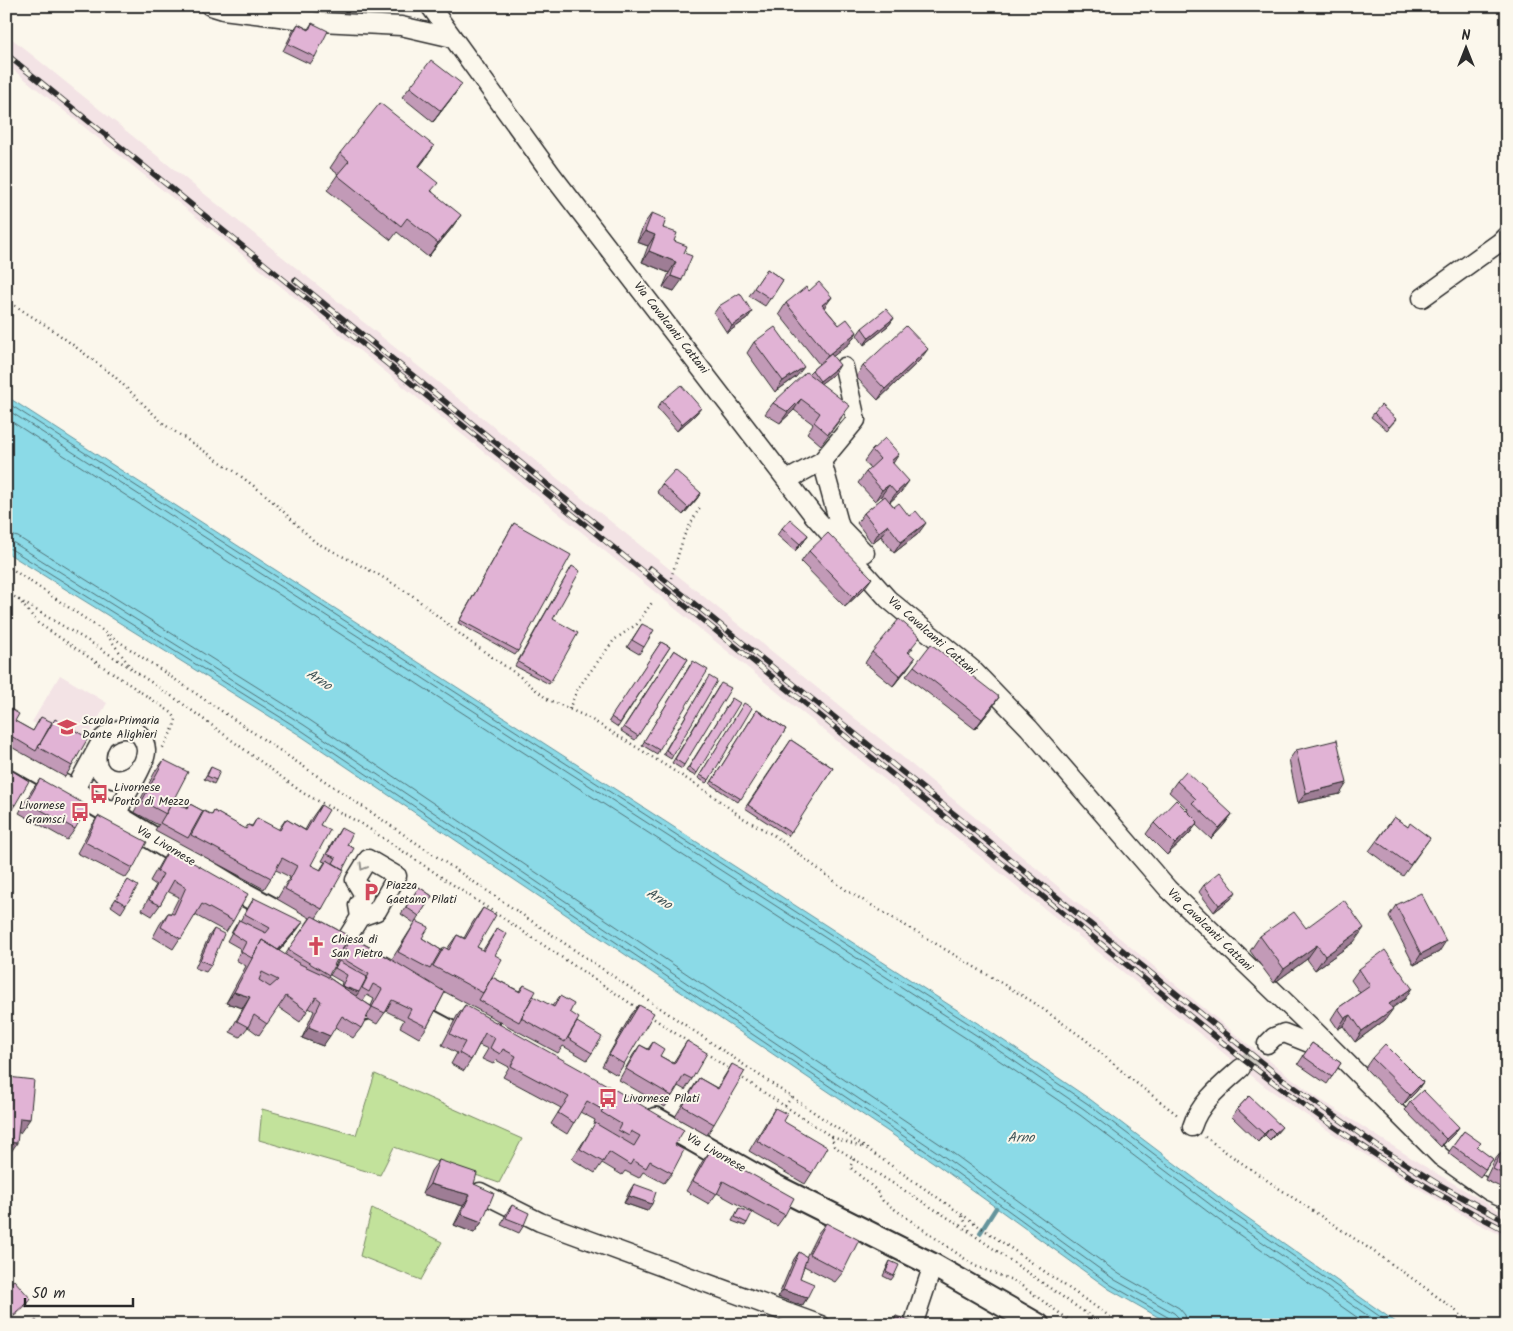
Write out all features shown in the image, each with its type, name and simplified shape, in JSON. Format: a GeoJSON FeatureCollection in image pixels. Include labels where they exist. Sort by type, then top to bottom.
{"type":"FeatureCollection","features":[{"type":"Feature","properties":{"kind":"main road","name":"Via Livornese"},"geometry":{"type":"LineString","coordinates":[[6,753],[116,816],[246,895],[350,951]]}},
{"type":"Feature","properties":{"kind":"main road"},"geometry":{"type":"LineString","coordinates":[[399,977],[510,1036]]}},
{"type":"Feature","properties":{"kind":"main road","name":"Via Livornese"},"geometry":{"type":"LineString","coordinates":[[640,1110],[765,1181],[933,1265],[1038,1325]]}},
{"type":"Feature","properties":{"kind":"street"},"geometry":{"type":"LineString","coordinates":[[210,6],[223,10],[320,22],[401,26],[453,38]]}},
{"type":"Feature","properties":{"kind":"street","name":"Via Cavalcanti Cattani"},"geometry":{"type":"LineString","coordinates":[[430,6],[552,176],[820,523],[888,600],[972,669],[1029,728],[1168,889],[1441,1157],[1489,1191],[1507,1199]]}},
{"type":"Feature","properties":{"kind":"street"},"geometry":{"type":"LineString","coordinates":[[1422,298],[1507,235]]}},
{"type":"Feature","properties":{"kind":"street"},"geometry":{"type":"LineString","coordinates":[[787,480],[822,461],[856,420],[844,368]]}},
{"type":"Feature","properties":{"kind":"street"},"geometry":{"type":"LineString","coordinates":[[822,461],[840,527],[866,553]]}},
{"type":"Feature","properties":{"kind":"street"},"geometry":{"type":"LineString","coordinates":[[73,793],[98,745],[110,732],[124,728],[132,729],[145,742],[144,761],[116,816]]}},
{"type":"Feature","properties":{"kind":"street"},"geometry":{"type":"LineString","coordinates":[[98,745],[97,765],[100,771],[111,778],[125,779],[136,772],[144,761]]}},
{"type":"Feature","properties":{"kind":"street"},"geometry":{"type":"LineString","coordinates":[[350,951],[360,917]]}},
{"type":"Feature","properties":{"kind":"street"},"geometry":{"type":"LineString","coordinates":[[299,973],[276,960],[303,926]]}},
{"type":"Feature","properties":{"kind":"street"},"geometry":{"type":"LineString","coordinates":[[339,996],[365,1011],[371,999]]}},
{"type":"Feature","properties":{"kind":"street"},"geometry":{"type":"LineString","coordinates":[[1267,1044],[1274,1037],[1284,1033],[1320,1047],[1333,1049]]}},
{"type":"Feature","properties":{"kind":"street"},"geometry":{"type":"LineString","coordinates":[[1192,1127],[1195,1118],[1205,1103],[1241,1068]]}},
{"type":"Feature","properties":{"kind":"street"},"geometry":{"type":"LineString","coordinates":[[480,1192],[540,1222],[820,1325]]}},
{"type":"Feature","properties":{"kind":"street"},"geometry":{"type":"LineString","coordinates":[[913,1325],[933,1265]]}},
{"type":"Feature","properties":{"kind":"path"},"geometry":{"type":"LineString","coordinates":[[6,300],[52,330],[112,375],[164,425],[234,471],[267,496],[315,542],[378,575],[413,596],[466,639],[518,675],[547,699],[587,717],[626,740],[706,791],[743,818],[775,836],[846,890],[1033,1002],[1086,1040],[1192,1127],[1256,1174],[1352,1236],[1432,1291],[1474,1325]]}},
{"type":"Feature","properties":{"kind":"path"},"geometry":{"type":"LineString","coordinates":[[670,578],[684,536],[701,506]]}},
{"type":"Feature","properties":{"kind":"path"},"geometry":{"type":"LineString","coordinates":[[6,565],[792,1097],[1122,1325]]}},
{"type":"Feature","properties":{"kind":"path"},"geometry":{"type":"LineString","coordinates":[[6,591],[100,648],[178,701],[304,793],[362,824],[832,1137],[868,1149]]}},
{"type":"Feature","properties":{"kind":"path"},"geometry":{"type":"LineString","coordinates":[[19,600],[38,623],[172,713],[176,719],[166,745],[155,760],[144,761]]}},
{"type":"Feature","properties":{"kind":"path"},"geometry":{"type":"LineString","coordinates":[[569,709],[578,688],[614,640],[637,624],[653,601]]}},
{"type":"Feature","properties":{"kind":"path"},"geometry":{"type":"LineString","coordinates":[[105,632],[135,672]]}},
{"type":"Feature","properties":{"kind":"path"},"geometry":{"type":"LineString","coordinates":[[785,1106],[792,1097]]}},
{"type":"Feature","properties":{"kind":"path"},"geometry":{"type":"LineString","coordinates":[[832,1137],[834,1146],[971,1233],[1103,1325]]}},
{"type":"Feature","properties":{"kind":"path"},"geometry":{"type":"LineString","coordinates":[[854,1159],[850,1166],[876,1190],[883,1201],[975,1266],[1015,1281],[1076,1325]]}},
{"type":"Feature","properties":{"kind":"path"},"geometry":{"type":"LineString","coordinates":[[961,1214],[971,1233]]}},
{"type":"Feature","properties":{"kind":"shaded area"},"geometry":{"type":"Polygon","coordinates":[[[6,34],[888,745],[1235,1034],[1315,1096],[1424,1166],[1507,1215],[1507,1238],[1469,1219],[1411,1184],[1339,1138],[1263,1085],[858,758],[6,64],[6,34]]]}},
{"type":"Feature","properties":{"kind":"shaded area","name":"Scuola Primaria Dante Alighieri"},"geometry":{"type":"Polygon","coordinates":[[[60,675],[107,703],[65,777],[47,730],[32,722],[60,675]]]}},
{"type":"Feature","properties":{"kind":"green space"},"geometry":{"type":"Polygon","coordinates":[[[375,1074],[522,1139],[499,1183],[394,1147],[380,1175],[259,1140],[262,1109],[356,1135],[375,1074]]]}},
{"type":"Feature","properties":{"kind":"green space"},"geometry":{"type":"Polygon","coordinates":[[[372,1208],[442,1242],[421,1280],[360,1256],[372,1208]]]}},
{"type":"Feature","properties":{"kind":"water","name":"Arno"},"geometry":{"type":"Polygon","coordinates":[[[6,396],[985,1028],[1091,1100],[1235,1209],[1400,1325],[1172,1325],[1109,1289],[933,1162],[298,734],[6,552],[6,396]]]}},
{"type":"Feature","properties":{"kind":"building"},"geometry":{"type":"Polygon","coordinates":[[[312,23],[328,31],[315,57],[288,44],[298,24],[309,30],[312,23]]]}},
{"type":"Feature","properties":{"kind":"building"},"geometry":{"type":"Polygon","coordinates":[[[431,60],[462,84],[441,111],[410,87],[431,60]]]}},
{"type":"Feature","properties":{"kind":"building"},"geometry":{"type":"Polygon","coordinates":[[[380,103],[434,146],[418,167],[438,183],[431,191],[461,215],[438,243],[407,218],[401,226],[337,175],[349,161],[340,153],[380,103]]]}},
{"type":"Feature","properties":{"kind":"building"},"geometry":{"type":"Polygon","coordinates":[[[652,213],[666,219],[663,228],[677,233],[674,241],[687,246],[684,253],[692,256],[682,280],[671,276],[676,262],[649,251],[655,235],[645,231],[652,213]]]}},
{"type":"Feature","properties":{"kind":"building"},"geometry":{"type":"Polygon","coordinates":[[[767,269],[783,280],[771,299],[754,288],[767,269]]]}},
{"type":"Feature","properties":{"kind":"building"},"geometry":{"type":"Polygon","coordinates":[[[819,282],[832,297],[822,305],[839,325],[847,319],[857,332],[828,355],[786,303],[806,287],[809,291],[819,282]]]}},
{"type":"Feature","properties":{"kind":"building"},"geometry":{"type":"Polygon","coordinates":[[[740,293],[752,312],[732,326],[719,306],[740,293]]]}},
{"type":"Feature","properties":{"kind":"building"},"geometry":{"type":"Polygon","coordinates":[[[886,309],[894,318],[869,338],[862,328],[886,309]]]}},
{"type":"Feature","properties":{"kind":"building"},"geometry":{"type":"Polygon","coordinates":[[[906,326],[928,349],[885,389],[863,366],[906,326]]]}},
{"type":"Feature","properties":{"kind":"building"},"geometry":{"type":"Polygon","coordinates":[[[775,327],[804,367],[783,381],[754,342],[775,327]]]}},
{"type":"Feature","properties":{"kind":"building"},"geometry":{"type":"Polygon","coordinates":[[[831,354],[840,365],[820,381],[812,370],[831,354]]]}},
{"type":"Feature","properties":{"kind":"building"},"geometry":{"type":"Polygon","coordinates":[[[806,372],[850,406],[828,434],[814,422],[820,413],[801,399],[788,412],[773,403],[806,372]]]}},
{"type":"Feature","properties":{"kind":"building"},"geometry":{"type":"Polygon","coordinates":[[[681,385],[701,408],[682,424],[662,401],[681,385]]]}},
{"type":"Feature","properties":{"kind":"building"},"geometry":{"type":"Polygon","coordinates":[[[1381,405],[1396,419],[1389,427],[1374,413],[1381,405]]]}},
{"type":"Feature","properties":{"kind":"building"},"geometry":{"type":"Polygon","coordinates":[[[885,438],[899,454],[891,461],[909,481],[896,493],[889,485],[882,490],[866,472],[880,459],[872,450],[885,438]]]}},
{"type":"Feature","properties":{"kind":"building"},"geometry":{"type":"Polygon","coordinates":[[[675,470],[701,493],[688,508],[662,484],[675,470]]]}},
{"type":"Feature","properties":{"kind":"building"},"geometry":{"type":"Polygon","coordinates":[[[885,496],[894,507],[899,503],[909,516],[916,511],[926,523],[901,542],[888,525],[879,532],[864,513],[885,496]]]}},
{"type":"Feature","properties":{"kind":"building"},"geometry":{"type":"Polygon","coordinates":[[[790,519],[808,535],[800,544],[782,528],[790,519]]]}},
{"type":"Feature","properties":{"kind":"building"},"geometry":{"type":"Polygon","coordinates":[[[514,523],[571,555],[518,651],[460,620],[514,523]]]}},
{"type":"Feature","properties":{"kind":"building"},"geometry":{"type":"Polygon","coordinates":[[[828,533],[872,578],[853,597],[809,551],[828,533]]]}},
{"type":"Feature","properties":{"kind":"building"},"geometry":{"type":"Polygon","coordinates":[[[572,566],[580,571],[553,619],[578,633],[551,681],[518,662],[572,566]]]}},
{"type":"Feature","properties":{"kind":"building"},"geometry":{"type":"Polygon","coordinates":[[[899,619],[920,637],[908,652],[915,658],[900,676],[872,652],[899,619]]]}},
{"type":"Feature","properties":{"kind":"building"},"geometry":{"type":"Polygon","coordinates":[[[642,624],[654,630],[644,647],[632,640],[642,624]]]}},
{"type":"Feature","properties":{"kind":"building"},"geometry":{"type":"Polygon","coordinates":[[[661,642],[670,647],[620,723],[611,717],[661,642]]]}},
{"type":"Feature","properties":{"kind":"building"},"geometry":{"type":"Polygon","coordinates":[[[931,644],[999,697],[982,719],[914,666],[931,644]]]}},
{"type":"Feature","properties":{"kind":"building"},"geometry":{"type":"Polygon","coordinates":[[[674,650],[688,659],[638,736],[624,727],[674,650]]]}},
{"type":"Feature","properties":{"kind":"building"},"geometry":{"type":"Polygon","coordinates":[[[693,661],[708,670],[659,750],[644,741],[693,661]]]}},
{"type":"Feature","properties":{"kind":"building"},"geometry":{"type":"Polygon","coordinates":[[[709,676],[717,681],[673,755],[666,750],[709,676]]]}},
{"type":"Feature","properties":{"kind":"building"},"geometry":{"type":"Polygon","coordinates":[[[721,683],[731,688],[684,765],[675,759],[721,683]]]}},
{"type":"Feature","properties":{"kind":"building"},"geometry":{"type":"Polygon","coordinates":[[[732,698],[740,703],[697,773],[689,767],[732,698]]]}},
{"type":"Feature","properties":{"kind":"building"},"geometry":{"type":"Polygon","coordinates":[[[744,703],[752,708],[709,780],[700,775],[744,703]]]}},
{"type":"Feature","properties":{"kind":"building"},"geometry":{"type":"Polygon","coordinates":[[[6,706],[19,714],[15,721],[33,731],[41,717],[52,722],[36,751],[6,733],[6,706]]]}},
{"type":"Feature","properties":{"kind":"building"},"geometry":{"type":"Polygon","coordinates":[[[757,710],[786,729],[741,799],[712,781],[757,710]]]}},
{"type":"Feature","properties":{"kind":"building"},"geometry":{"type":"Polygon","coordinates":[[[55,719],[88,738],[72,766],[38,747],[55,719]]]}},
{"type":"Feature","properties":{"kind":"building"},"geometry":{"type":"Polygon","coordinates":[[[791,740],[833,768],[791,833],[748,805],[791,740]]]}},
{"type":"Feature","properties":{"kind":"building"},"geometry":{"type":"Polygon","coordinates":[[[1337,740],[1347,783],[1306,793],[1296,750],[1337,740]]]}},
{"type":"Feature","properties":{"kind":"building"},"geometry":{"type":"Polygon","coordinates":[[[164,760],[188,772],[166,814],[142,801],[164,760]]]}},
{"type":"Feature","properties":{"kind":"building"},"geometry":{"type":"Polygon","coordinates":[[[6,767],[29,781],[15,805],[6,800],[6,767]]]}},
{"type":"Feature","properties":{"kind":"building"},"geometry":{"type":"Polygon","coordinates":[[[211,767],[220,771],[216,780],[207,776],[211,767]]]}},
{"type":"Feature","properties":{"kind":"building"},"geometry":{"type":"Polygon","coordinates":[[[1186,771],[1232,814],[1219,828],[1192,803],[1196,799],[1177,781],[1186,771]]]}},
{"type":"Feature","properties":{"kind":"building"},"geometry":{"type":"Polygon","coordinates":[[[40,779],[88,806],[75,829],[27,802],[40,779]]]}},
{"type":"Feature","properties":{"kind":"building"},"geometry":{"type":"Polygon","coordinates":[[[1176,800],[1198,822],[1175,844],[1154,823],[1176,800]]]}},
{"type":"Feature","properties":{"kind":"building"},"geometry":{"type":"Polygon","coordinates":[[[173,801],[187,809],[190,804],[203,811],[188,838],[160,823],[173,801]]]}},
{"type":"Feature","properties":{"kind":"building"},"geometry":{"type":"Polygon","coordinates":[[[321,805],[329,810],[320,825],[330,830],[311,865],[321,870],[327,860],[344,870],[322,909],[285,889],[297,866],[282,858],[271,878],[191,835],[204,811],[212,815],[214,811],[246,829],[248,825],[252,827],[257,818],[280,830],[286,819],[306,831],[321,805]]]}},
{"type":"Feature","properties":{"kind":"building"},"geometry":{"type":"Polygon","coordinates":[[[98,816],[147,842],[133,868],[85,842],[98,816]]]}},
{"type":"Feature","properties":{"kind":"building"},"geometry":{"type":"Polygon","coordinates":[[[1394,817],[1408,827],[1410,823],[1430,838],[1410,865],[1377,841],[1394,817]]]}},
{"type":"Feature","properties":{"kind":"building"},"geometry":{"type":"Polygon","coordinates":[[[341,828],[352,834],[347,845],[354,848],[343,869],[333,863],[336,858],[327,854],[341,828]]]}},
{"type":"Feature","properties":{"kind":"building"},"geometry":{"type":"Polygon","coordinates":[[[169,849],[248,894],[233,921],[202,904],[181,939],[161,927],[168,913],[174,914],[186,887],[174,880],[160,905],[149,900],[163,874],[157,871],[169,849]]]}},
{"type":"Feature","properties":{"kind":"building"},"geometry":{"type":"Polygon","coordinates":[[[1220,872],[1236,892],[1219,905],[1204,885],[1220,872]]]}},
{"type":"Feature","properties":{"kind":"building"},"geometry":{"type":"Polygon","coordinates":[[[128,880],[138,886],[126,905],[116,899],[128,880]]]}},
{"type":"Feature","properties":{"kind":"building"},"geometry":{"type":"Polygon","coordinates":[[[419,887],[432,896],[419,916],[406,907],[419,887]]]}},
{"type":"Feature","properties":{"kind":"building"},"geometry":{"type":"Polygon","coordinates":[[[1421,893],[1446,941],[1421,954],[1396,905],[1421,893]]]}},
{"type":"Feature","properties":{"kind":"building"},"geometry":{"type":"Polygon","coordinates":[[[254,898],[303,922],[278,950],[262,940],[252,958],[241,952],[246,942],[232,933],[239,920],[266,933],[270,928],[245,914],[254,898]]]}},
{"type":"Feature","properties":{"kind":"building"},"geometry":{"type":"Polygon","coordinates":[[[1344,900],[1364,928],[1325,956],[1317,945],[1284,969],[1260,936],[1294,912],[1306,928],[1344,900]]]}},
{"type":"Feature","properties":{"kind":"building"},"geometry":{"type":"Polygon","coordinates":[[[483,908],[496,915],[477,947],[484,951],[497,928],[507,934],[495,955],[502,959],[483,993],[433,966],[444,947],[449,950],[457,935],[465,939],[483,908]]]}},
{"type":"Feature","properties":{"kind":"building"},"geometry":{"type":"Polygon","coordinates":[[[312,916],[349,936],[329,975],[288,950],[312,916]]]}},
{"type":"Feature","properties":{"kind":"building"},"geometry":{"type":"Polygon","coordinates":[[[416,921],[429,927],[422,938],[441,950],[430,969],[398,952],[416,921]]]}},
{"type":"Feature","properties":{"kind":"building"},"geometry":{"type":"Polygon","coordinates":[[[214,929],[224,934],[211,965],[200,960],[214,929]]]}},
{"type":"Feature","properties":{"kind":"building"},"geometry":{"type":"Polygon","coordinates":[[[351,937],[445,992],[427,1027],[407,1017],[411,1009],[392,1000],[385,1013],[372,1007],[382,989],[373,984],[369,992],[362,988],[369,974],[342,958],[351,937]]]}},
{"type":"Feature","properties":{"kind":"building"},"geometry":{"type":"Polygon","coordinates":[[[262,940],[300,964],[326,976],[372,1007],[361,1028],[342,1016],[330,1036],[309,1027],[321,1001],[316,997],[307,1011],[286,996],[267,1024],[254,1015],[248,1027],[237,1021],[250,997],[234,992],[262,940]],[[262,972],[259,980],[270,987],[278,980],[262,972]]]}},
{"type":"Feature","properties":{"kind":"building"},"geometry":{"type":"Polygon","coordinates":[[[1385,950],[1412,988],[1389,1004],[1393,1009],[1362,1031],[1351,1015],[1345,1018],[1338,1008],[1370,986],[1359,969],[1385,950]]]}},
{"type":"Feature","properties":{"kind":"building"},"geometry":{"type":"Polygon","coordinates":[[[339,961],[367,977],[359,992],[342,986],[347,975],[335,968],[339,961]]]}},
{"type":"Feature","properties":{"kind":"building"},"geometry":{"type":"Polygon","coordinates":[[[492,977],[520,992],[524,985],[536,991],[519,1022],[479,1000],[492,977]]]}},
{"type":"Feature","properties":{"kind":"building"},"geometry":{"type":"Polygon","coordinates":[[[533,996],[554,1007],[560,996],[574,1004],[570,1012],[579,1018],[565,1042],[521,1018],[533,996]]]}},
{"type":"Feature","properties":{"kind":"building"},"geometry":{"type":"Polygon","coordinates":[[[465,1005],[684,1130],[675,1145],[684,1150],[672,1173],[650,1161],[646,1168],[633,1160],[630,1165],[609,1152],[603,1162],[580,1149],[595,1123],[634,1146],[640,1136],[631,1131],[629,1136],[618,1130],[621,1124],[601,1112],[603,1110],[587,1101],[574,1123],[558,1113],[569,1097],[511,1066],[516,1056],[503,1049],[500,1054],[490,1048],[495,1038],[485,1033],[471,1060],[459,1053],[465,1042],[450,1034],[465,1005]]]}},
{"type":"Feature","properties":{"kind":"building"},"geometry":{"type":"Polygon","coordinates":[[[639,1005],[654,1013],[624,1064],[609,1055],[639,1005]]]}},
{"type":"Feature","properties":{"kind":"building"},"geometry":{"type":"Polygon","coordinates":[[[577,1022],[602,1037],[592,1053],[568,1038],[577,1022]]]}},
{"type":"Feature","properties":{"kind":"building"},"geometry":{"type":"Polygon","coordinates":[[[687,1041],[707,1053],[692,1079],[684,1075],[672,1096],[626,1069],[640,1045],[649,1050],[653,1042],[664,1049],[660,1056],[674,1064],[687,1041]]]}},
{"type":"Feature","properties":{"kind":"building"},"geometry":{"type":"Polygon","coordinates":[[[1312,1043],[1341,1063],[1332,1077],[1303,1056],[1312,1043]]]}},
{"type":"Feature","properties":{"kind":"building"},"geometry":{"type":"Polygon","coordinates":[[[1385,1044],[1423,1082],[1410,1095],[1372,1058],[1385,1044]]]}},
{"type":"Feature","properties":{"kind":"building"},"geometry":{"type":"Polygon","coordinates":[[[732,1064],[745,1071],[714,1124],[683,1106],[699,1078],[718,1089],[732,1064]]]}},
{"type":"Feature","properties":{"kind":"building"},"geometry":{"type":"Polygon","coordinates":[[[8,1077],[34,1080],[30,1119],[20,1118],[17,1143],[6,1142],[6,1092],[8,1077]]]}},
{"type":"Feature","properties":{"kind":"building"},"geometry":{"type":"Polygon","coordinates":[[[1423,1090],[1459,1127],[1446,1139],[1410,1102],[1423,1090]]]}},
{"type":"Feature","properties":{"kind":"building"},"geometry":{"type":"Polygon","coordinates":[[[1249,1096],[1282,1127],[1275,1133],[1270,1128],[1264,1134],[1237,1109],[1249,1096]]]}},
{"type":"Feature","properties":{"kind":"building"},"geometry":{"type":"Polygon","coordinates":[[[775,1108],[787,1114],[783,1121],[827,1147],[812,1173],[757,1141],[775,1108]]]}},
{"type":"Feature","properties":{"kind":"building"},"geometry":{"type":"Polygon","coordinates":[[[1464,1131],[1481,1143],[1477,1147],[1493,1159],[1485,1169],[1453,1146],[1464,1131]]]}},
{"type":"Feature","properties":{"kind":"building"},"geometry":{"type":"Polygon","coordinates":[[[710,1151],[794,1198],[785,1215],[723,1181],[717,1194],[693,1181],[710,1151]]]}},
{"type":"Feature","properties":{"kind":"building"},"geometry":{"type":"Polygon","coordinates":[[[1502,1151],[1507,1153],[1507,1176],[1493,1169],[1502,1151]]]}},
{"type":"Feature","properties":{"kind":"building"},"geometry":{"type":"Polygon","coordinates":[[[439,1160],[477,1173],[474,1184],[494,1193],[482,1222],[461,1214],[470,1195],[430,1184],[439,1160]]]}},
{"type":"Feature","properties":{"kind":"building"},"geometry":{"type":"Polygon","coordinates":[[[634,1184],[656,1192],[652,1204],[629,1196],[634,1184]]]}},
{"type":"Feature","properties":{"kind":"building"},"geometry":{"type":"Polygon","coordinates":[[[512,1205],[529,1213],[524,1225],[506,1218],[512,1205]]]}},
{"type":"Feature","properties":{"kind":"building"},"geometry":{"type":"Polygon","coordinates":[[[739,1208],[752,1213],[747,1223],[735,1217],[739,1208]]]}},
{"type":"Feature","properties":{"kind":"building"},"geometry":{"type":"Polygon","coordinates":[[[826,1223],[859,1240],[843,1272],[809,1254],[826,1223]]]}},
{"type":"Feature","properties":{"kind":"building"},"geometry":{"type":"Polygon","coordinates":[[[799,1252],[807,1257],[800,1278],[814,1284],[807,1298],[783,1290],[799,1252]]]}},
{"type":"Feature","properties":{"kind":"building"},"geometry":{"type":"Polygon","coordinates":[[[890,1261],[899,1265],[894,1276],[886,1272],[890,1261]]]}},
{"type":"Feature","properties":{"kind":"building"},"geometry":{"type":"Polygon","coordinates":[[[14,1280],[31,1299],[7,1320],[6,1286],[14,1280]]]}},
{"type":"Feature","properties":{"kind":"building"},"geometry":{"type":"Polygon","coordinates":[[[896,1316],[912,1322],[910,1325],[893,1325],[896,1316]]]}},
{"type":"Feature","properties":{"kind":"building"},"geometry":{"type":"Polygon","coordinates":[[[36,1320],[40,1325],[30,1325],[36,1320]]]}},
{"type":"Feature","properties":{"kind":"waterway"},"geometry":{"type":"LineString","coordinates":[[980,1233],[996,1208]]}},
{"type":"Feature","properties":{"kind":"tunnel"},"geometry":{"type":"LineString","coordinates":[[1241,1068],[1267,1044]]}},
{"type":"Feature","properties":{"kind":"railway"},"geometry":{"type":"LineString","coordinates":[[6,54],[1244,1060],[1371,1152],[1472,1213],[1507,1231]]}},
{"type":"Feature","properties":{"kind":"railway"},"geometry":{"type":"LineString","coordinates":[[295,280],[600,527]]}},
{"type":"Feature","properties":{"kind":"railway"},"geometry":{"type":"LineString","coordinates":[[650,568],[1277,1075],[1380,1148],[1440,1185],[1507,1222]]}},
{"type":"Feature","properties":{"kind":"place","name":"Scuola Primaria Dante Alighieri"},"geometry":{"type":"Point","coordinates":[67,727]}},
{"type":"Feature","properties":{"kind":"place","name":"Livornese Porto di Mezzo"},"geometry":{"type":"Point","coordinates":[99,794]}},
{"type":"Feature","properties":{"kind":"place","name":"Livornese Gramsci"},"geometry":{"type":"Point","coordinates":[80,812]}},
{"type":"Feature","properties":{"kind":"place","name":"Piazza Gaetano Pilati"},"geometry":{"type":"Point","coordinates":[371,892]}},
{"type":"Feature","properties":{"kind":"place","name":"Chiesa di San Pietro"},"geometry":{"type":"Point","coordinates":[316,946]}},
{"type":"Feature","properties":{"kind":"place","name":"Livornese Pilati"},"geometry":{"type":"Point","coordinates":[608,1098]}}]}
